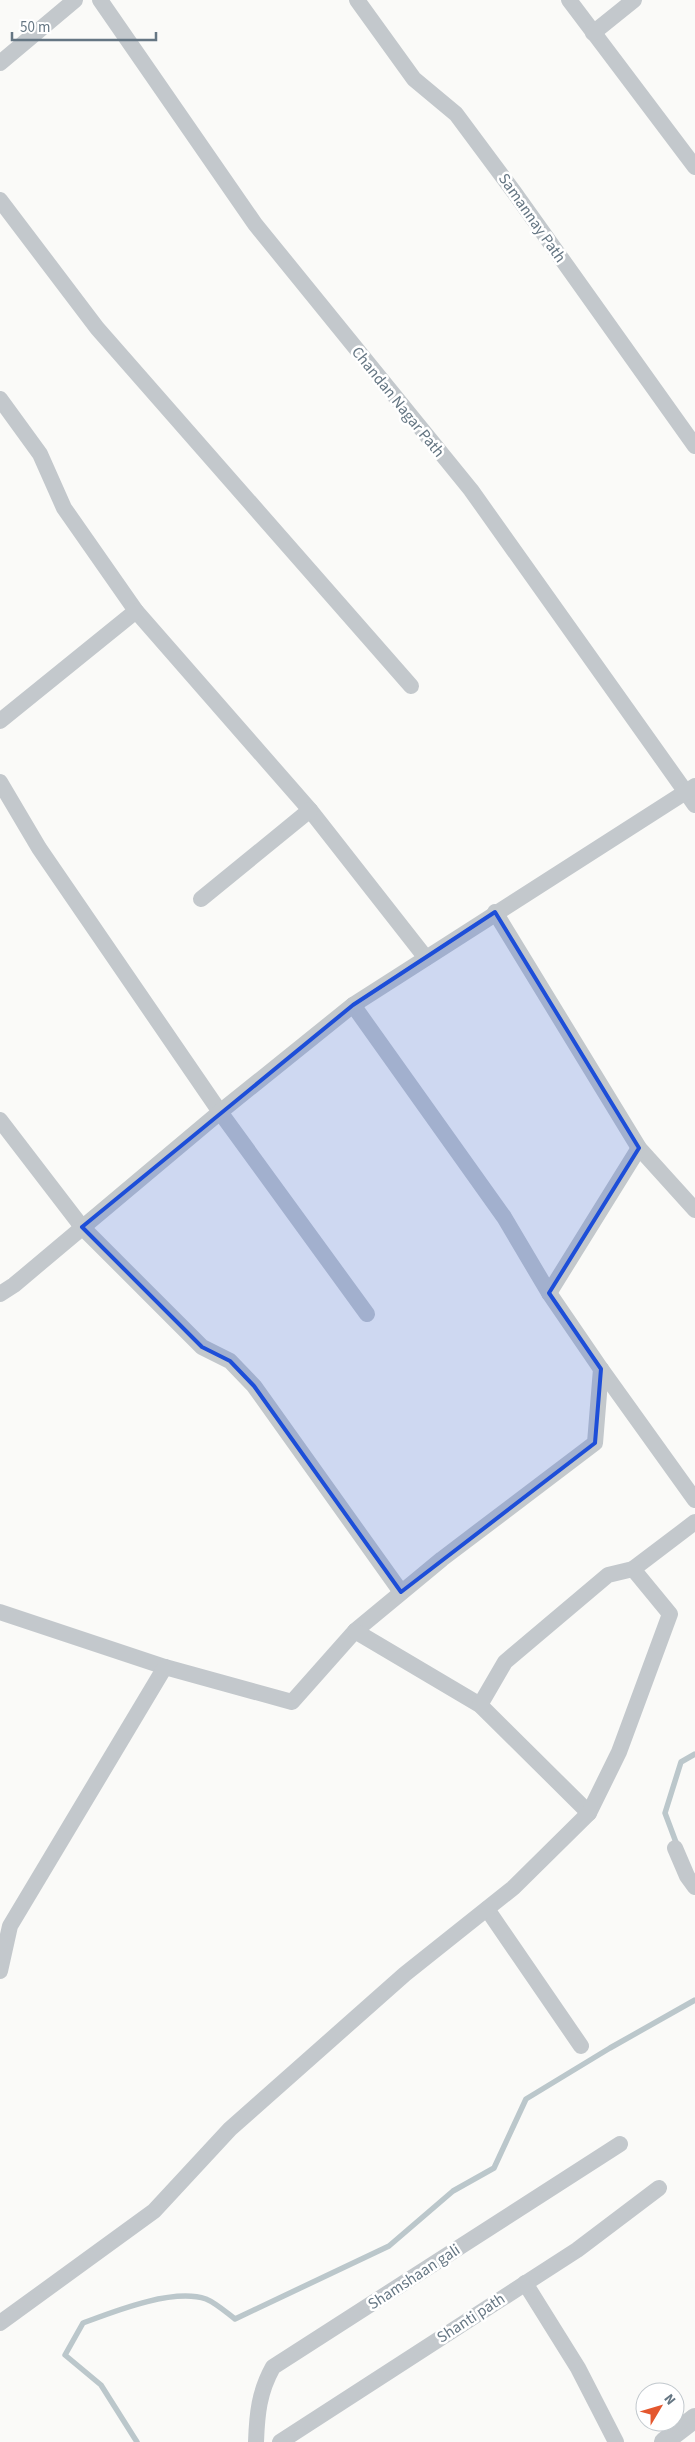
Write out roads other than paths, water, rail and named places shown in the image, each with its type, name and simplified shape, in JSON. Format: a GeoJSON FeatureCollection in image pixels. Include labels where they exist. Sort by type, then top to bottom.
{"type":"FeatureCollection","features":[{"type":"Feature","properties":{"kind":"street"},"geometry":{"type":"LineString","coordinates":[[0,63],[75,0]]}},
{"type":"Feature","properties":{"kind":"street","name":"Chandan Nagar Path"},"geometry":{"type":"LineString","coordinates":[[100,0],[255,224],[471,490],[690,789],[695,805]]}},
{"type":"Feature","properties":{"kind":"street","name":"Samannay Path"},"geometry":{"type":"LineString","coordinates":[[357,0],[414,79],[456,114],[514,192],[695,446]]}},
{"type":"Feature","properties":{"kind":"street"},"geometry":{"type":"LineString","coordinates":[[569,0],[695,168]]}},
{"type":"Feature","properties":{"kind":"street"},"geometry":{"type":"LineString","coordinates":[[593,32],[634,0]]}},
{"type":"Feature","properties":{"kind":"street"},"geometry":{"type":"LineString","coordinates":[[0,200],[97,328],[411,686]]}},
{"type":"Feature","properties":{"kind":"street"},"geometry":{"type":"LineString","coordinates":[[0,399],[40,454],[64,508],[136,611],[310,810],[426,958]]}},
{"type":"Feature","properties":{"kind":"street"},"geometry":{"type":"LineString","coordinates":[[0,721],[136,611]]}},
{"type":"Feature","properties":{"kind":"street"},"geometry":{"type":"LineString","coordinates":[[0,782],[39,848],[220,1112],[367,1314]]}},
{"type":"Feature","properties":{"kind":"street"},"geometry":{"type":"LineString","coordinates":[[0,1294],[14,1285],[220,1112],[353,1005],[690,789]]}},
{"type":"Feature","properties":{"kind":"street"},"geometry":{"type":"LineString","coordinates":[[201,899],[310,810]]}},
{"type":"Feature","properties":{"kind":"street"},"geometry":{"type":"LineString","coordinates":[[496,912],[639,1148],[695,1210]]}},
{"type":"Feature","properties":{"kind":"street"},"geometry":{"type":"LineString","coordinates":[[353,1005],[504,1216],[549,1293],[695,1500]]}},
{"type":"Feature","properties":{"kind":"street"},"geometry":{"type":"LineString","coordinates":[[0,1120],[82,1227],[202,1347],[230,1362],[254,1386],[402,1592]]}},
{"type":"Feature","properties":{"kind":"street"},"geometry":{"type":"LineString","coordinates":[[549,1293],[639,1148]]}},
{"type":"Feature","properties":{"kind":"street"},"geometry":{"type":"LineString","coordinates":[[0,1612],[165,1667],[292,1702],[354,1631],[595,1443],[601,1369]]}},
{"type":"Feature","properties":{"kind":"street"},"geometry":{"type":"LineString","coordinates":[[480,1705],[505,1662],[608,1575],[634,1569],[695,1522]]}},
{"type":"Feature","properties":{"kind":"street"},"geometry":{"type":"LineString","coordinates":[[0,2323],[154,2211],[230,2129],[405,1974],[513,1888],[590,1813],[619,1752],[670,1614],[634,1569]]}},
{"type":"Feature","properties":{"kind":"street"},"geometry":{"type":"LineString","coordinates":[[354,1631],[480,1705],[590,1813]]}},
{"type":"Feature","properties":{"kind":"street"},"geometry":{"type":"LineString","coordinates":[[0,1971],[10,1926],[165,1667]]}},
{"type":"Feature","properties":{"kind":"street"},"geometry":{"type":"LineString","coordinates":[[675,1848],[687,1876],[695,1887]]}},
{"type":"Feature","properties":{"kind":"street"},"geometry":{"type":"LineString","coordinates":[[487,1909],[581,2046]]}},
{"type":"Feature","properties":{"kind":"street","name":"Shamshaan gali"},"geometry":{"type":"LineString","coordinates":[[256,2442],[258,2404],[264,2385],[273,2368],[620,2144]]}},
{"type":"Feature","properties":{"kind":"street","name":"Shanti path"},"geometry":{"type":"LineString","coordinates":[[280,2442],[577,2250],[659,2188]]}},
{"type":"Feature","properties":{"kind":"street"},"geometry":{"type":"LineString","coordinates":[[525,2283],[578,2368],[616,2442]]}},
{"type":"Feature","properties":{"kind":"street"},"geometry":{"type":"LineString","coordinates":[[664,2442],[695,2418]]}},
{"type":"Feature","properties":{"kind":"waterway"},"geometry":{"type":"LineString","coordinates":[[677,1845],[665,1813],[681,1762],[695,1754]]}},
{"type":"Feature","properties":{"kind":"waterway"},"geometry":{"type":"LineString","coordinates":[[137,2442],[101,2385],[65,2355],[83,2323],[144,2302],[177,2296],[193,2296],[206,2299],[235,2319],[389,2246],[453,2191],[494,2168],[526,2099],[610,2048],[695,2000]]}}]}
